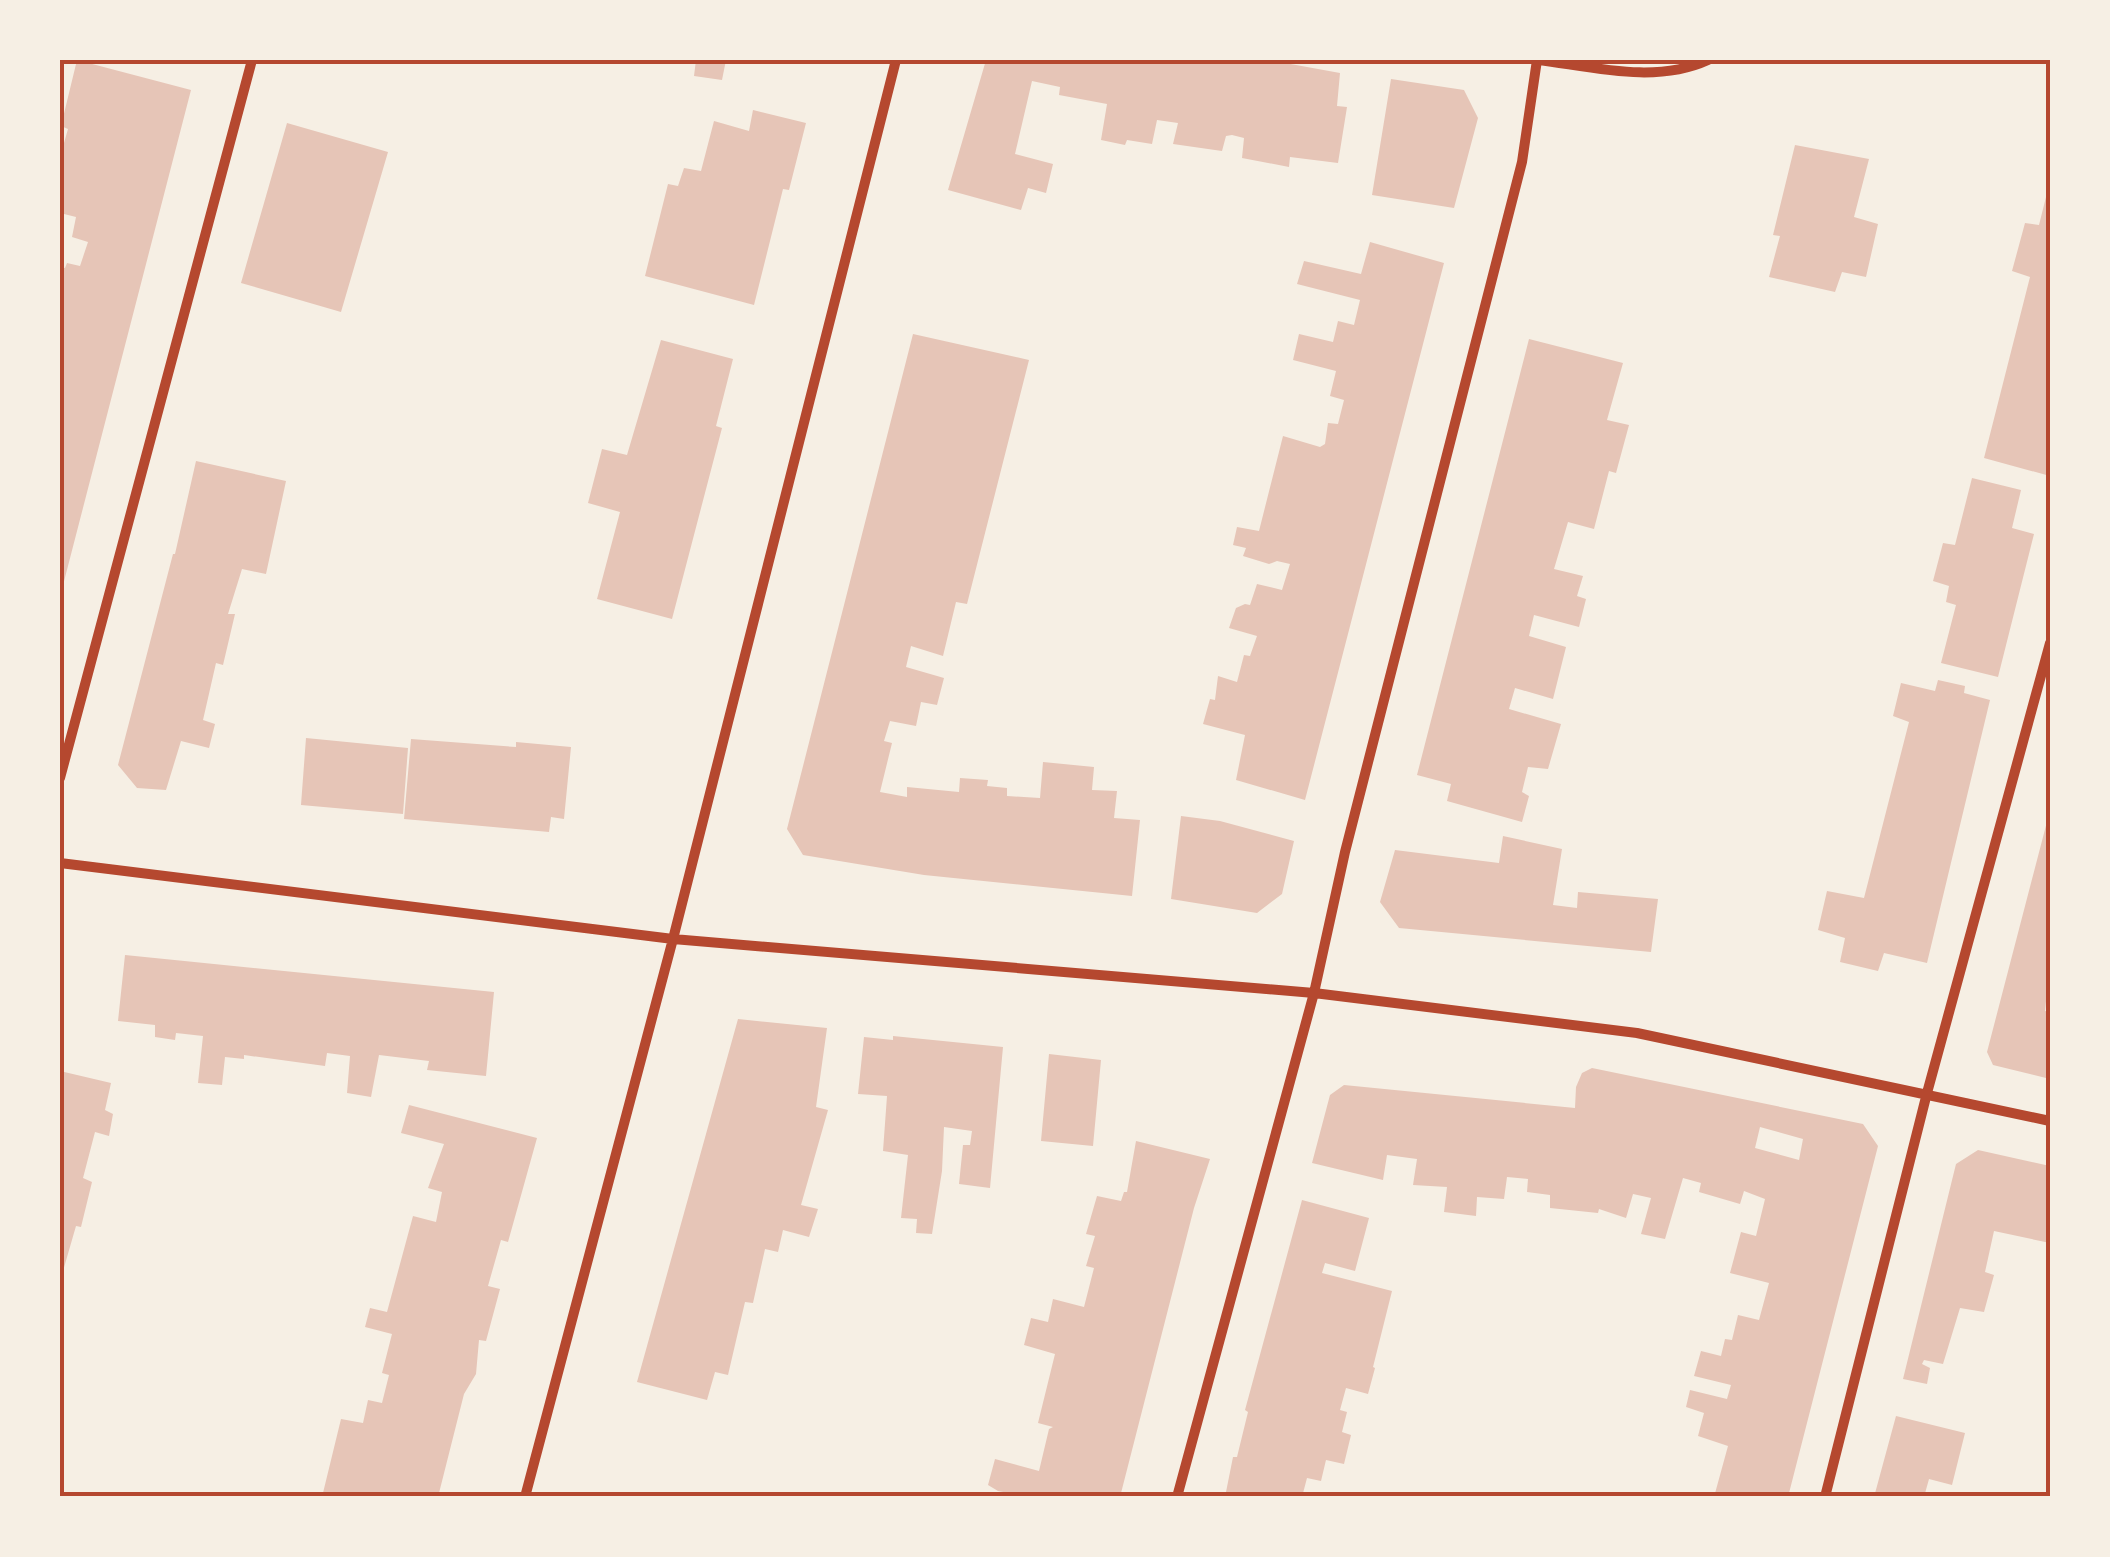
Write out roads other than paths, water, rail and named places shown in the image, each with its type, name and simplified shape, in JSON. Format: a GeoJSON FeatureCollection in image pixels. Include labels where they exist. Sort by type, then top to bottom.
{"type":"FeatureCollection","features":[{"type":"Feature","properties":{"kind":"street"},"geometry":{"type":"LineString","coordinates":[[60,778],[252,60]]}},
{"type":"Feature","properties":{"kind":"street"},"geometry":{"type":"LineString","coordinates":[[525,1497],[896,60]]}},
{"type":"Feature","properties":{"kind":"street"},"geometry":{"type":"LineString","coordinates":[[1177,1497],[1314,992],[1345,852],[1522,162],[1538,60],[1651,74],[1708,60]]}},
{"type":"Feature","properties":{"kind":"street"},"geometry":{"type":"LineString","coordinates":[[1825,1497],[1927,1094],[2050,643]]}},
{"type":"Feature","properties":{"kind":"street"},"geometry":{"type":"LineString","coordinates":[[60,863],[672,938],[1314,992],[1637,1034],[2050,1122]]}}]}
